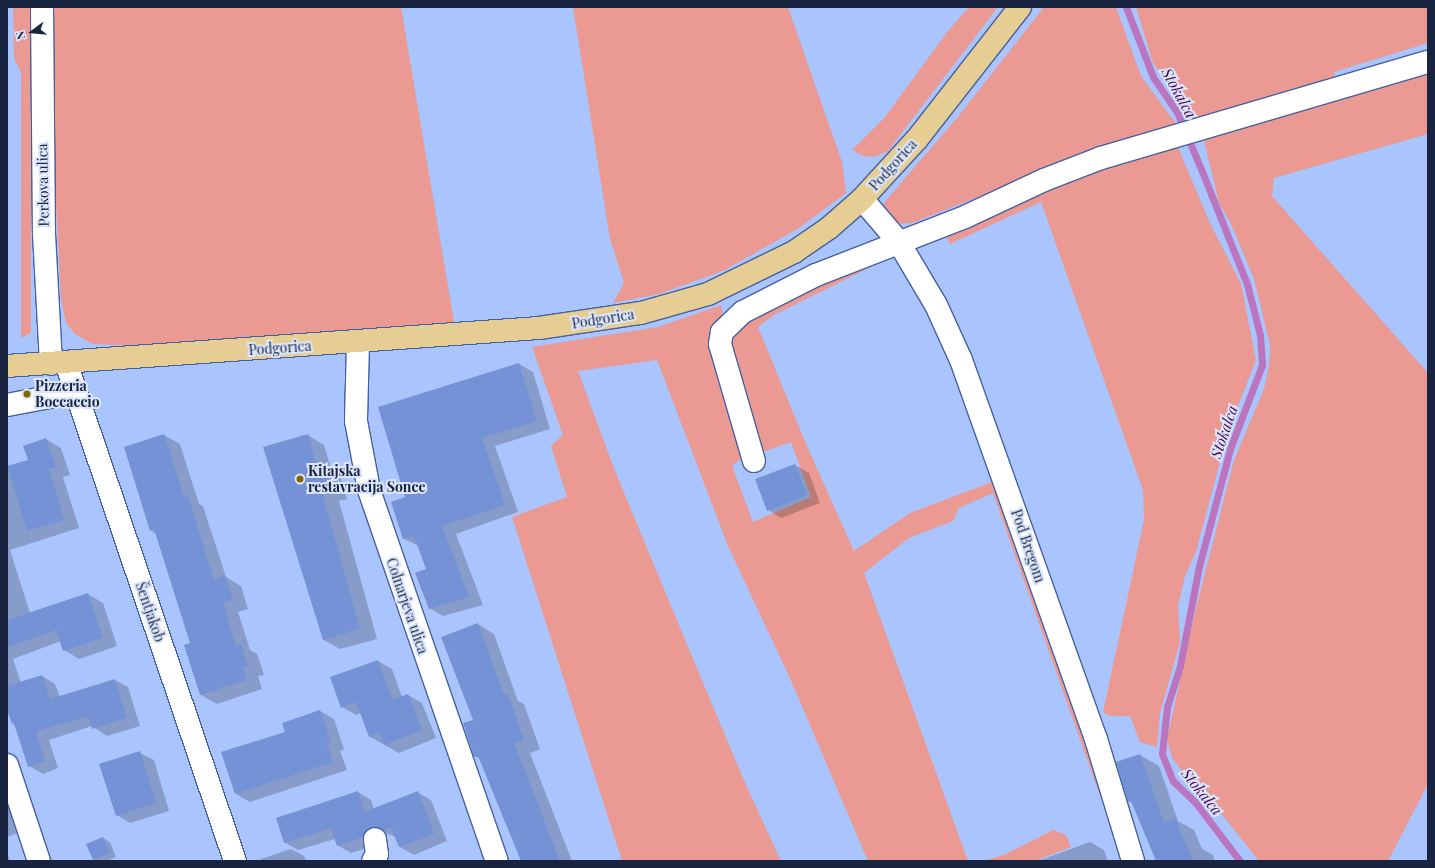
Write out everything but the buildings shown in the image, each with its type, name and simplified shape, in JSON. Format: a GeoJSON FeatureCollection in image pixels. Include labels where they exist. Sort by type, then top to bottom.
{"type":"FeatureCollection","features":[{"type":"Feature","properties":{"kind":"main road","name":"Podgorica"},"geometry":{"type":"LineString","coordinates":[[7,366],[358,343],[574,324],[641,313],[680,303],[742,280],[794,252],[829,228],[862,199],[917,139],[1020,7]]}},
{"type":"Feature","properties":{"kind":"street","name":"Perkova ulica"},"geometry":{"type":"LineString","coordinates":[[42,7],[43,226],[58,363]]}},
{"type":"Feature","properties":{"kind":"street"},"geometry":{"type":"LineString","coordinates":[[754,461],[724,364],[720,344],[722,332],[743,312],[816,275],[898,241],[967,216],[1044,180],[1101,158],[1207,125],[1428,62]]}},
{"type":"Feature","properties":{"kind":"street","name":"Pod Bregom"},"geometry":{"type":"LineString","coordinates":[[862,199],[898,241],[936,305],[960,360],[1096,739],[1133,861]]}},
{"type":"Feature","properties":{"kind":"street","name":"Colnarjeva ulica"},"geometry":{"type":"LineString","coordinates":[[358,343],[356,421],[369,490],[497,861]]}},
{"type":"Feature","properties":{"kind":"street","name":"Šentjakob"},"geometry":{"type":"LineString","coordinates":[[58,363],[76,392],[235,861]]}},
{"type":"Feature","properties":{"kind":"street"},"geometry":{"type":"LineString","coordinates":[[7,405],[76,392]]}},
{"type":"Feature","properties":{"kind":"street"},"geometry":{"type":"LineString","coordinates":[[7,765],[39,861]]}},
{"type":"Feature","properties":{"kind":"street"},"geometry":{"type":"LineString","coordinates":[[373,861],[377,854],[375,839]]}},
{"type":"Feature","properties":{"kind":"shaded area"},"geometry":{"type":"Polygon","coordinates":[[[13,7],[31,7],[31,333],[21,338],[21,72],[14,59],[13,7]]]}},
{"type":"Feature","properties":{"kind":"shaded area"},"geometry":{"type":"Polygon","coordinates":[[[53,7],[401,7],[454,322],[139,346],[93,344],[75,334],[66,323],[61,298],[50,92],[53,7]]]}},
{"type":"Feature","properties":{"kind":"shaded area"},"geometry":{"type":"Polygon","coordinates":[[[573,7],[788,7],[842,162],[846,193],[799,228],[723,271],[659,294],[613,303],[624,283],[610,239],[573,7]]]}},
{"type":"Feature","properties":{"kind":"shaded area"},"geometry":{"type":"Polygon","coordinates":[[[969,7],[998,7],[888,151],[874,157],[863,156],[852,150],[885,117],[948,31],[969,7]]]}},
{"type":"Feature","properties":{"kind":"shaded area"},"geometry":{"type":"Polygon","coordinates":[[[1044,7],[1116,7],[1141,76],[1177,125],[1101,149],[912,223],[896,224],[883,214],[883,205],[957,118],[1044,7]]]}},
{"type":"Feature","properties":{"kind":"shaded area"},"geometry":{"type":"Polygon","coordinates":[[[1136,7],[1428,7],[1428,43],[1334,72],[1335,81],[1194,119],[1153,63],[1136,7]]]}},
{"type":"Feature","properties":{"kind":"shaded area"},"geometry":{"type":"Polygon","coordinates":[[[1428,70],[1428,134],[1274,178],[1272,196],[1428,373],[1428,784],[1388,861],[1259,861],[1196,782],[1183,772],[1172,758],[1167,739],[1195,612],[1234,460],[1264,389],[1269,366],[1270,345],[1254,279],[1231,224],[1219,203],[1203,136],[1428,70]]]}},
{"type":"Feature","properties":{"kind":"shaded area"},"geometry":{"type":"Polygon","coordinates":[[[1177,145],[1210,223],[1241,284],[1256,360],[1228,432],[1196,552],[1185,576],[1178,606],[1180,642],[1160,713],[1157,747],[1140,742],[1130,716],[1110,716],[1103,712],[1144,520],[1143,490],[1041,202],[950,244],[946,237],[1036,191],[1177,145]]]}},
{"type":"Feature","properties":{"kind":"shaded area"},"geometry":{"type":"Polygon","coordinates":[[[893,256],[774,315],[758,327],[806,444],[854,551],[910,513],[997,480],[1100,778],[1100,796],[993,493],[959,508],[953,521],[909,538],[864,573],[968,861],[868,861],[789,676],[728,546],[657,360],[578,371],[615,471],[746,785],[781,861],[622,861],[512,517],[567,497],[551,446],[563,435],[532,347],[658,327],[721,305],[743,457],[732,466],[753,522],[811,497],[791,442],[757,454],[728,330],[832,272],[893,256]]]}},
{"type":"Feature","properties":{"kind":"shaded area"},"geometry":{"type":"Polygon","coordinates":[[[1053,830],[1066,835],[1071,847],[1035,861],[984,861],[1006,854],[1053,830]]]}},
{"type":"Feature","properties":{"kind":"waterway","name":"Stokalca"},"geometry":{"type":"LineString","coordinates":[[1126,7],[1153,77],[1177,112],[1201,169],[1247,284],[1260,335],[1262,365],[1230,449],[1199,566],[1180,666],[1167,707],[1162,754],[1173,781],[1195,802],[1240,861]]}},
{"type":"Feature","properties":{"kind":"place","name":"Pizzeria Boccaccio"},"geometry":{"type":"Point","coordinates":[27,394]}},
{"type":"Feature","properties":{"kind":"place","name":"Kitajska restavracija Sonce"},"geometry":{"type":"Point","coordinates":[300,479]}}]}
